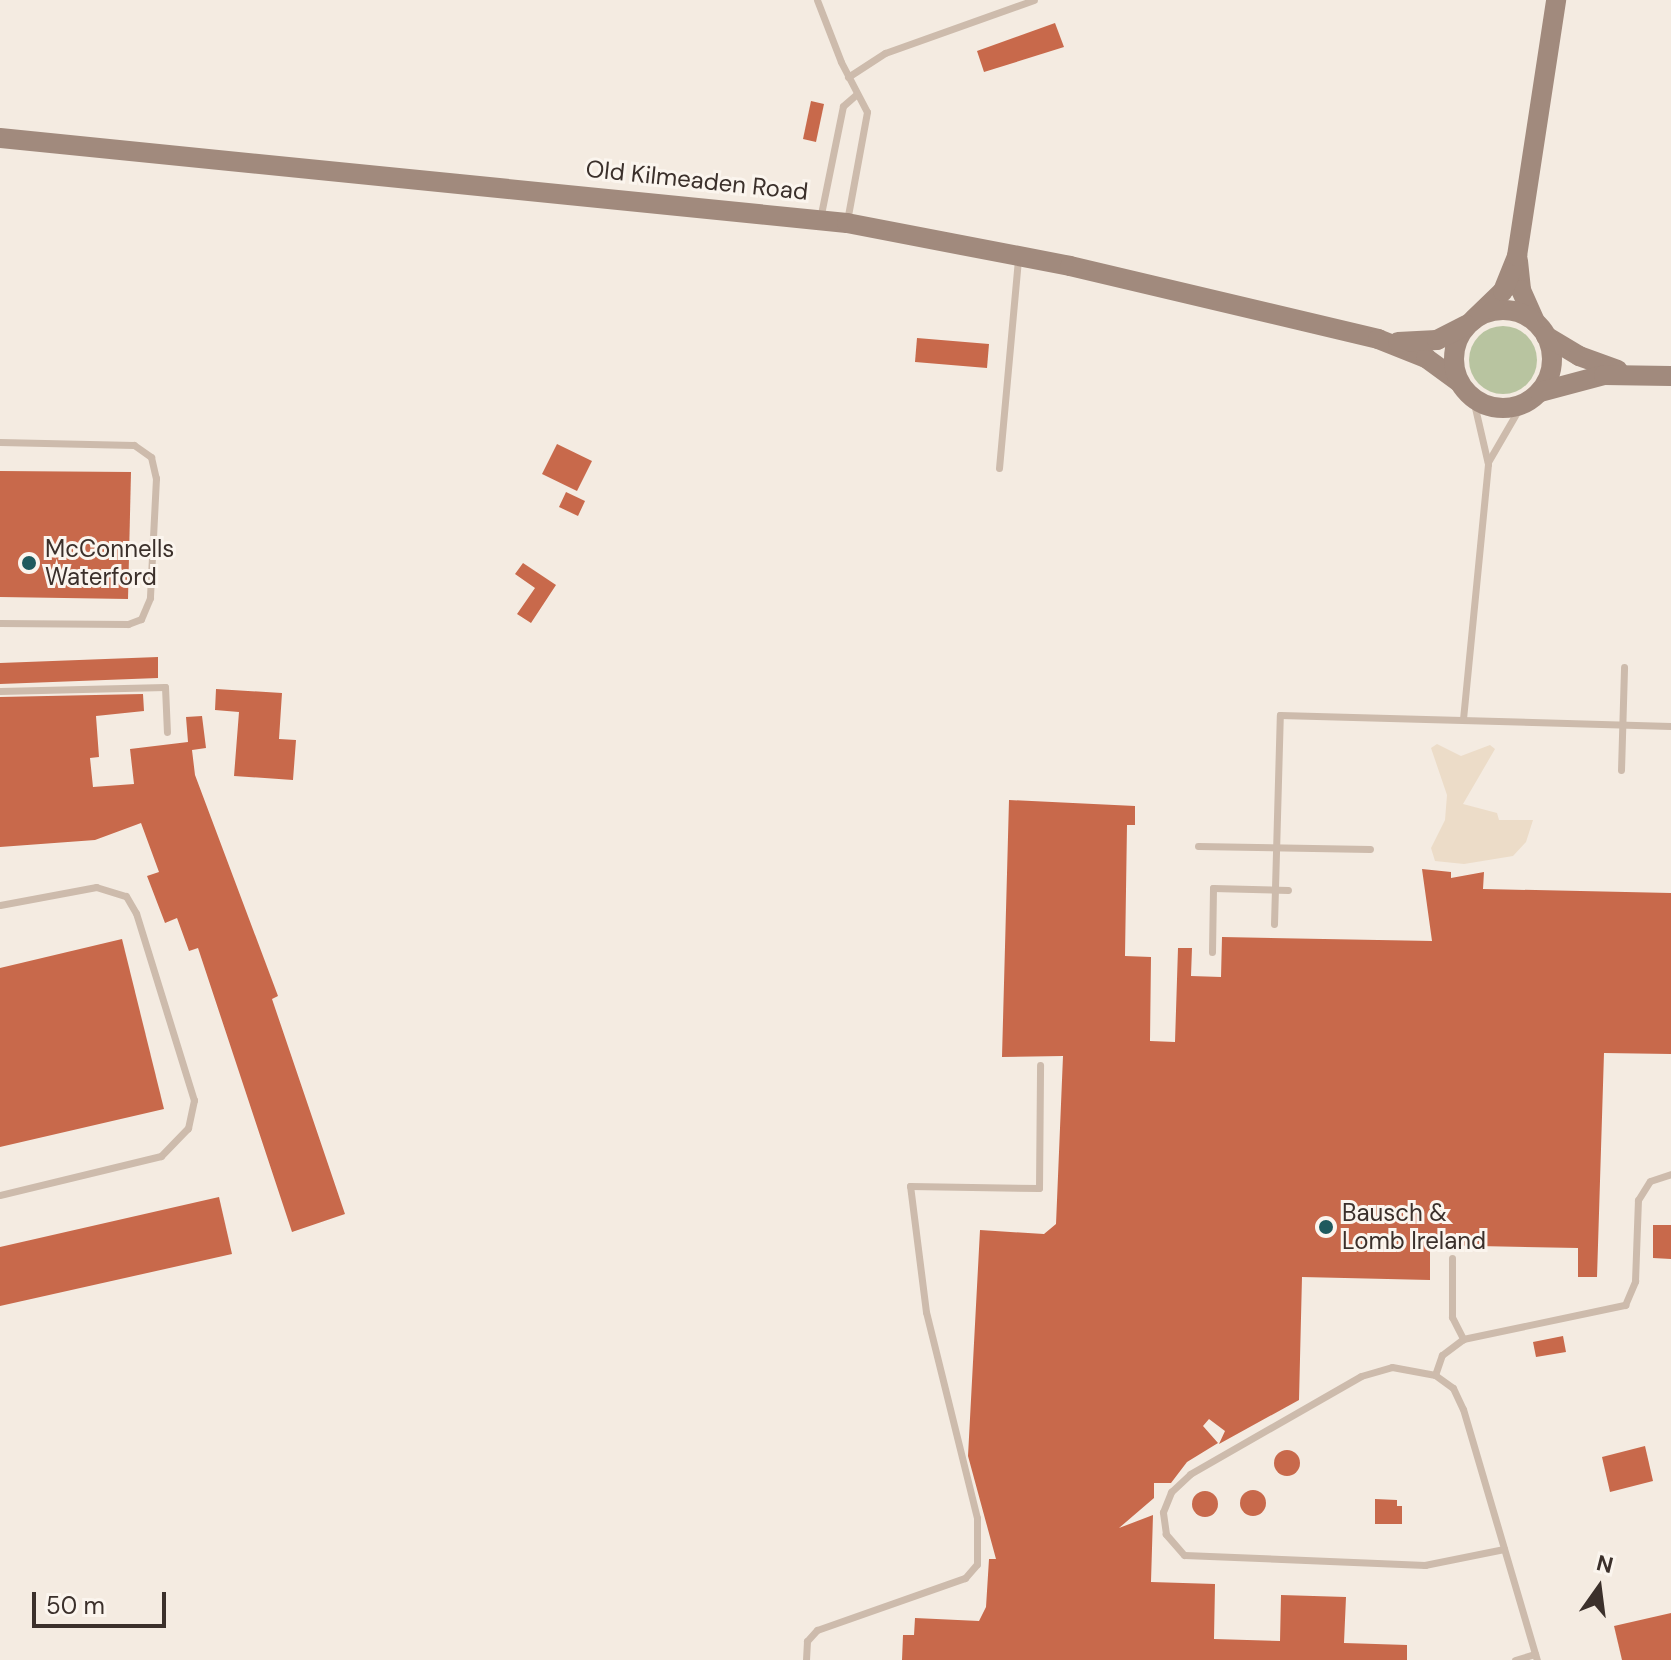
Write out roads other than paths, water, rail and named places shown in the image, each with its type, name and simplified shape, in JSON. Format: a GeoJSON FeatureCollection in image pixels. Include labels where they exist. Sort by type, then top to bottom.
{"type":"FeatureCollection","features":[{"type":"Feature","properties":{"kind":"street"},"geometry":{"type":"LineString","coordinates":[[1540,392],[1552,361],[1519,278],[1520,242],[1556,0]]}},
{"type":"Feature","properties":{"kind":"street","name":"Old Kilmeaden Road"},"geometry":{"type":"LineString","coordinates":[[0,138],[847,223],[1018,255],[1378,339],[1426,358],[1459,382]]}},
{"type":"Feature","properties":{"kind":"street"},"geometry":{"type":"LineString","coordinates":[[1520,242],[1503,291],[1471,322],[1454,352],[1459,382],[1473,399],[1496,408],[1521,405],[1540,392],[1583,378],[1671,376]]}},
{"type":"Feature","properties":{"kind":"street"},"geometry":{"type":"LineString","coordinates":[[1471,322],[1511,310],[1594,363],[1645,375]]}},
{"type":"Feature","properties":{"kind":"street","name":"Old Kilmeaden Road"},"geometry":{"type":"LineString","coordinates":[[1378,339],[1437,340],[1471,322]]}},
{"type":"Feature","properties":{"kind":"lane"},"geometry":{"type":"LineString","coordinates":[[817,0],[848,77],[867,112],[847,223]]}},
{"type":"Feature","properties":{"kind":"lane"},"geometry":{"type":"LineString","coordinates":[[848,77],[885,53],[1034,0]]}},
{"type":"Feature","properties":{"kind":"lane"},"geometry":{"type":"LineString","coordinates":[[820,219],[843,106],[857,94]]}},
{"type":"Feature","properties":{"kind":"lane"},"geometry":{"type":"LineString","coordinates":[[999,468],[1018,255]]}},
{"type":"Feature","properties":{"kind":"lane"},"geometry":{"type":"LineString","coordinates":[[1463,719],[1488,464],[1473,399]]}},
{"type":"Feature","properties":{"kind":"lane"},"geometry":{"type":"LineString","coordinates":[[1488,464],[1521,405]]}},
{"type":"Feature","properties":{"kind":"lane"},"geometry":{"type":"LineString","coordinates":[[0,442],[134,445],[151,457],[156,478],[150,598],[141,619],[128,624],[0,623]]}},
{"type":"Feature","properties":{"kind":"lane"},"geometry":{"type":"LineString","coordinates":[[1621,770],[1624,667]]}},
{"type":"Feature","properties":{"kind":"lane"},"geometry":{"type":"LineString","coordinates":[[0,691],[165,687],[167,732]]}},
{"type":"Feature","properties":{"kind":"lane"},"geometry":{"type":"LineString","coordinates":[[1274,924],[1280,715],[1671,726]]}},
{"type":"Feature","properties":{"kind":"lane"},"geometry":{"type":"LineString","coordinates":[[1198,846],[1370,849]]}},
{"type":"Feature","properties":{"kind":"lane"},"geometry":{"type":"LineString","coordinates":[[0,905],[96,887],[126,896],[136,913],[194,1100],[188,1128],[161,1156],[0,1195]]}},
{"type":"Feature","properties":{"kind":"lane"},"geometry":{"type":"LineString","coordinates":[[1212,952],[1213,888],[1288,890]]}},
{"type":"Feature","properties":{"kind":"lane"},"geometry":{"type":"LineString","coordinates":[[806,1660],[808,1638],[817,1630],[965,1578],[977,1564],[977,1518],[922,1292],[910,1186],[1039,1188],[1040,1065]]}},
{"type":"Feature","properties":{"kind":"lane"},"geometry":{"type":"LineString","coordinates":[[1435,1375],[1442,1355],[1463,1339],[1625,1305],[1635,1281],[1638,1200],[1650,1181],[1671,1174]]}},
{"type":"Feature","properties":{"kind":"lane"},"geometry":{"type":"LineString","coordinates":[[1452,1258],[1452,1317],[1463,1339]]}},
{"type":"Feature","properties":{"kind":"lane"},"geometry":{"type":"LineString","coordinates":[[1504,1549],[1425,1565],[1184,1555],[1166,1534],[1163,1512],[1171,1492],[1190,1474],[1365,1374],[1392,1367],[1435,1375],[1453,1388],[1463,1409],[1536,1657],[1515,1660]]}},
{"type":"Feature","properties":{"kind":"place","name":"McConnells Waterford"},"geometry":{"type":"Point","coordinates":[29,563]}},
{"type":"Feature","properties":{"kind":"place","name":"Bausch & Lomb Ireland"},"geometry":{"type":"Point","coordinates":[1326,1227]}}]}
